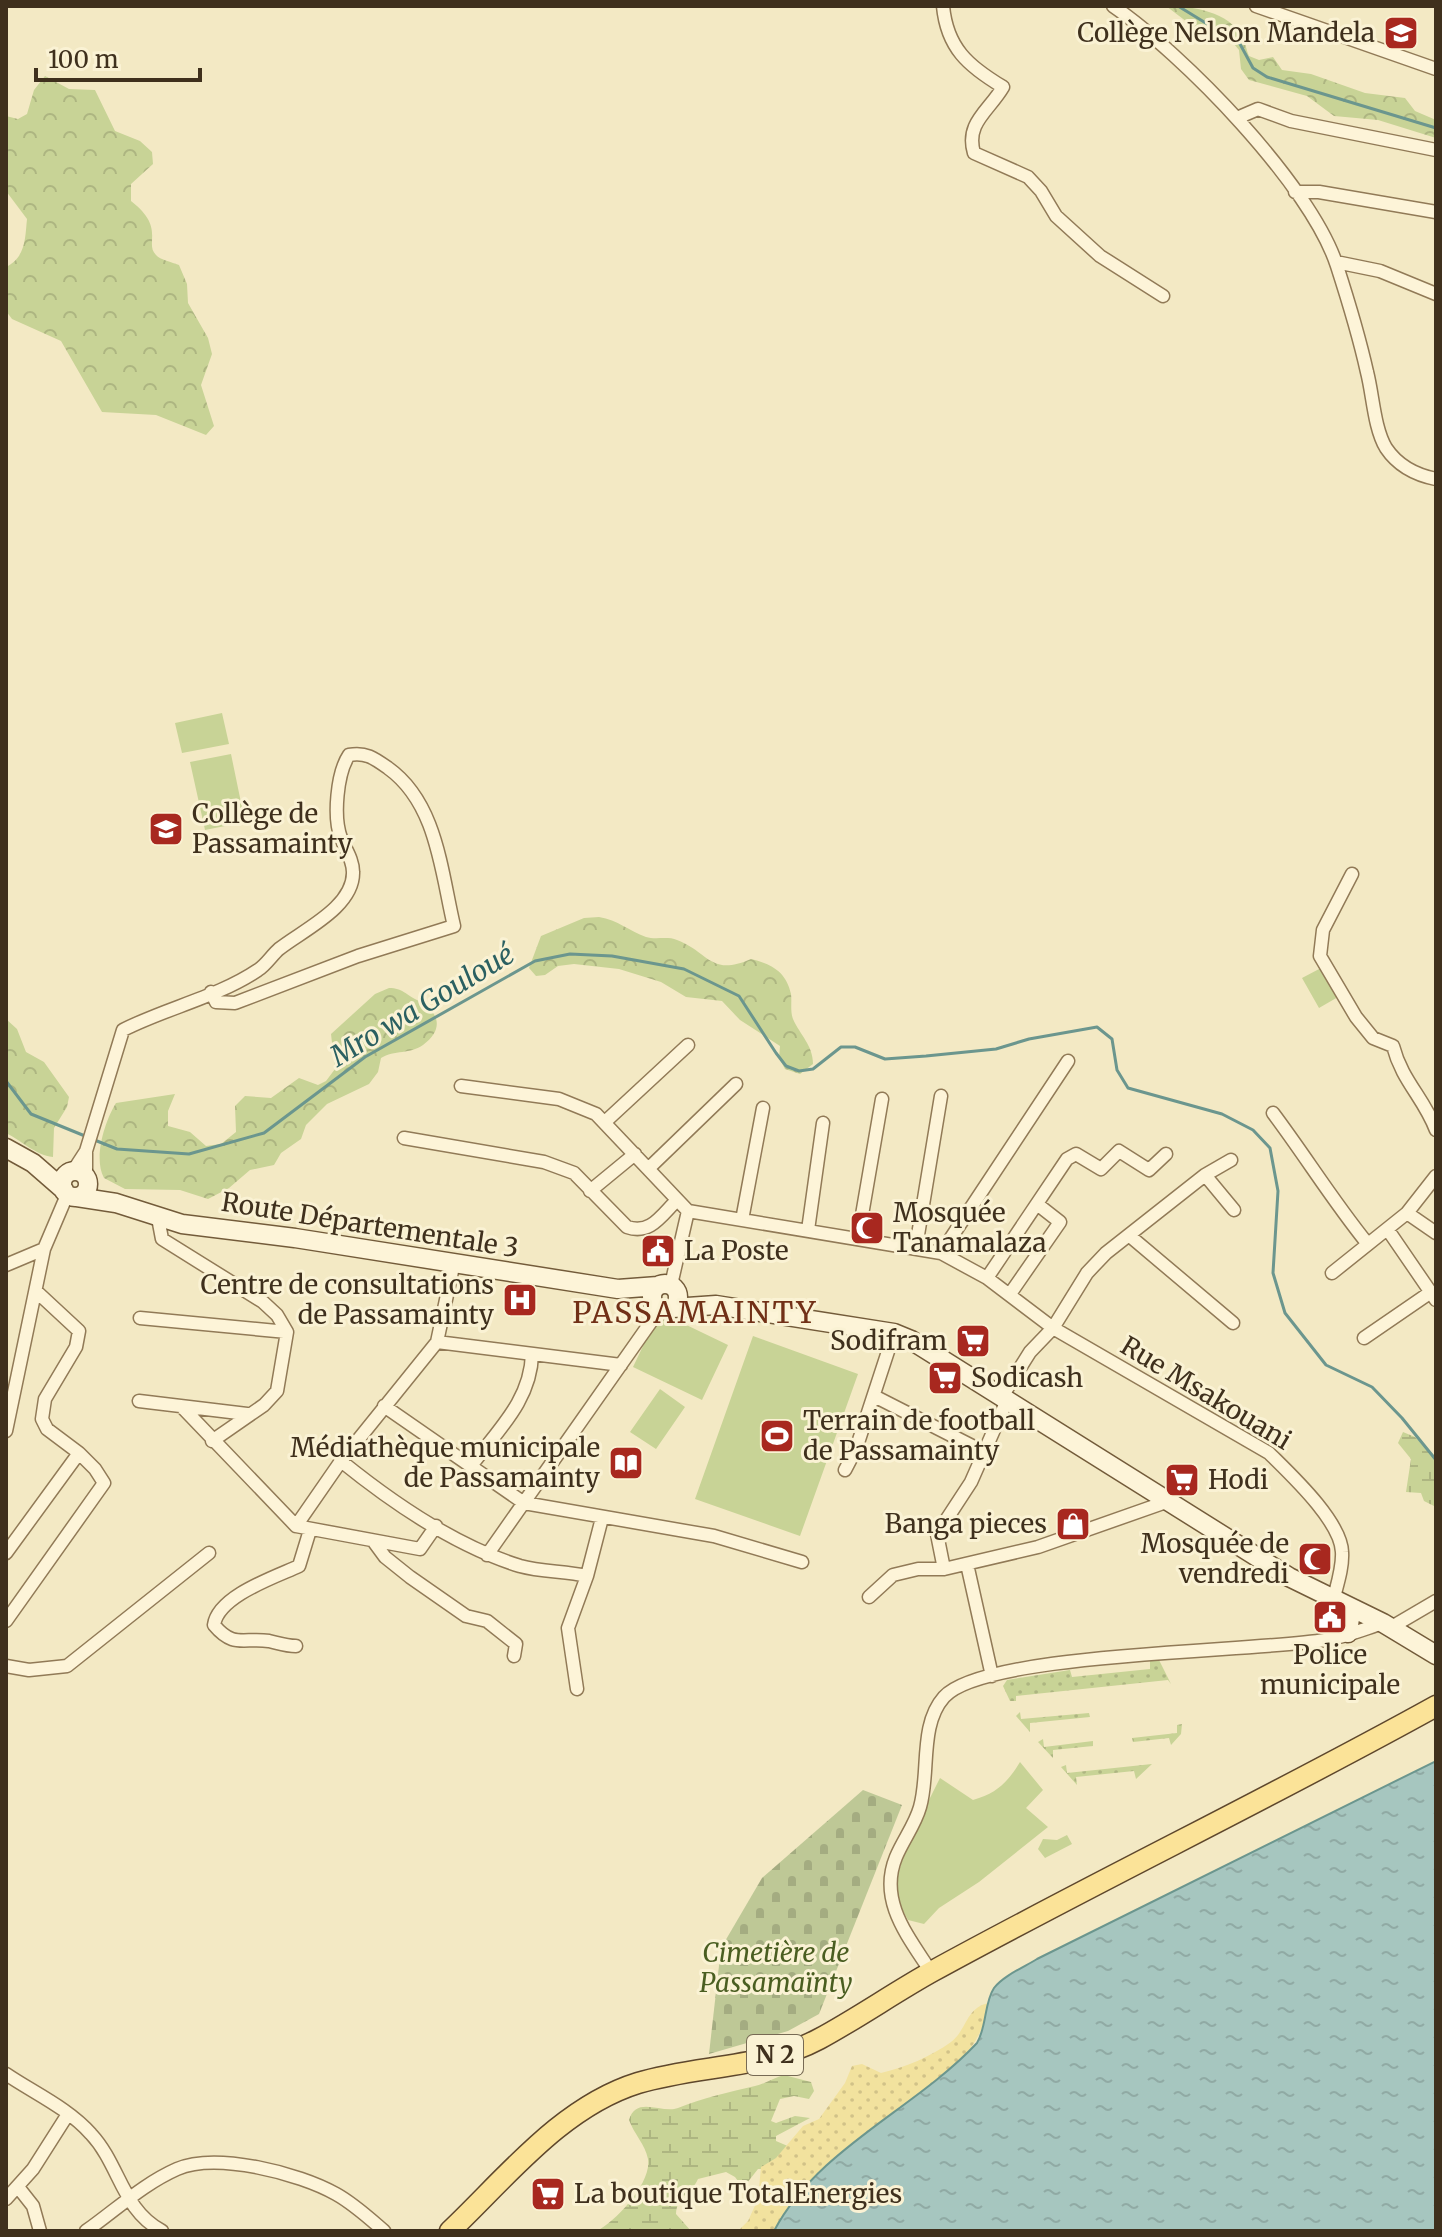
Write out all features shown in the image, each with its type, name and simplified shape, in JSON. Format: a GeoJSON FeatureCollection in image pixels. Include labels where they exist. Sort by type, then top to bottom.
{"type":"FeatureCollection","features":[{"type":"Feature","properties":{"kind":"main road","name":"Route Départementale 3"},"geometry":{"type":"LineString","coordinates":[[6,1148],[116,1203],[158,1218],[894,1333],[927,1347],[1166,1502],[1333,1601],[1387,1626],[1436,1655]]}},
{"type":"Feature","properties":{"kind":"main road"},"geometry":{"type":"LineString","coordinates":[[1348,1633],[1351,1610]]}},
{"type":"Feature","properties":{"kind":"main road","name":"N 2"},"geometry":{"type":"LineString","coordinates":[[450,2231],[543,2141],[584,2108],[648,2080],[734,2066],[805,2045],[931,1972],[1436,1706]]}},
{"type":"Feature","properties":{"kind":"main road"},"geometry":{"type":"LineString","coordinates":[[1375,1740],[1398,1737],[1436,1720]]}},
{"type":"Feature","properties":{"kind":"main road","name":"N 2"},"geometry":{"type":"LineString","coordinates":[[465,2231],[603,2098]]}},
{"type":"Feature","properties":{"kind":"main road","name":"N 2"},"geometry":{"type":"LineString","coordinates":[[465,2231],[488,2195]]}},
{"type":"Feature","properties":{"kind":"street"},"geometry":{"type":"LineString","coordinates":[[943,6],[945,30],[961,59],[1003,87],[992,105],[974,122],[970,138],[974,153],[1028,177],[1056,216],[1100,256],[1163,296]]}},
{"type":"Feature","properties":{"kind":"street"},"geometry":{"type":"LineString","coordinates":[[1113,6],[1160,42],[1237,118],[1295,192],[1336,262],[1366,365],[1381,438],[1388,451],[1416,475],[1436,479]]}},
{"type":"Feature","properties":{"kind":"street"},"geometry":{"type":"LineString","coordinates":[[1256,6],[1436,69]]}},
{"type":"Feature","properties":{"kind":"street"},"geometry":{"type":"LineString","coordinates":[[1237,118],[1258,109],[1291,121],[1436,150]]}},
{"type":"Feature","properties":{"kind":"street"},"geometry":{"type":"LineString","coordinates":[[1295,192],[1319,192],[1436,212]]}},
{"type":"Feature","properties":{"kind":"street"},"geometry":{"type":"LineString","coordinates":[[1336,262],[1380,271],[1436,294]]}},
{"type":"Feature","properties":{"kind":"street"},"geometry":{"type":"LineString","coordinates":[[6,1431],[44,1249],[75,1183],[123,1030],[259,970],[278,950],[321,919],[349,890],[353,873],[350,856],[339,835],[337,785],[340,768],[349,755],[363,753],[402,778],[422,805],[454,926],[358,956],[235,1003],[216,1002],[211,992]]}},
{"type":"Feature","properties":{"kind":"street"},"geometry":{"type":"LineString","coordinates":[[1352,874],[1323,930],[1320,956],[1356,1017],[1373,1038],[1393,1046],[1401,1074],[1430,1114],[1436,1130]]}},
{"type":"Feature","properties":{"kind":"street"},"geometry":{"type":"LineString","coordinates":[[606,1121],[688,1045]]}},
{"type":"Feature","properties":{"kind":"street"},"geometry":{"type":"LineString","coordinates":[[941,1253],[1068,1061]]}},
{"type":"Feature","properties":{"kind":"street"},"geometry":{"type":"LineString","coordinates":[[649,1168],[736,1084]]}},
{"type":"Feature","properties":{"kind":"street"},"geometry":{"type":"LineString","coordinates":[[461,1086],[559,1099],[606,1121],[688,1211],[665,1296],[621,1365],[524,1503],[520,1503],[487,1555]]}},
{"type":"Feature","properties":{"kind":"street"},"geometry":{"type":"LineString","coordinates":[[916,1247],[941,1096]]}},
{"type":"Feature","properties":{"kind":"street"},"geometry":{"type":"LineString","coordinates":[[858,1238],[882,1099]]}},
{"type":"Feature","properties":{"kind":"street"},"geometry":{"type":"LineString","coordinates":[[742,1220],[763,1108]]}},
{"type":"Feature","properties":{"kind":"street"},"geometry":{"type":"LineString","coordinates":[[1273,1113],[1311,1163],[1320,1184],[1367,1243]]}},
{"type":"Feature","properties":{"kind":"street"},"geometry":{"type":"LineString","coordinates":[[808,1230],[823,1123]]}},
{"type":"Feature","properties":{"kind":"street"},"geometry":{"type":"LineString","coordinates":[[404,1138],[544,1162],[574,1173],[627,1227],[637,1230],[653,1225],[676,1201]]}},
{"type":"Feature","properties":{"kind":"street"},"geometry":{"type":"LineString","coordinates":[[987,1278],[1067,1159],[1076,1154],[1101,1169],[1119,1151],[1149,1170],[1166,1154]]}},
{"type":"Feature","properties":{"kind":"street"},"geometry":{"type":"LineString","coordinates":[[590,1191],[635,1154]]}},
{"type":"Feature","properties":{"kind":"street"},"geometry":{"type":"LineString","coordinates":[[944,1569],[937,1534],[953,1513],[986,1453],[1005,1396],[1030,1352],[1053,1328],[1087,1273],[1106,1253],[1131,1237],[1205,1175],[1231,1160]]}},
{"type":"Feature","properties":{"kind":"street"},"geometry":{"type":"LineString","coordinates":[[1205,1175],[1234,1210]]}},
{"type":"Feature","properties":{"kind":"street"},"geometry":{"type":"LineString","coordinates":[[1332,1273],[1407,1213],[1436,1176]]}},
{"type":"Feature","properties":{"kind":"street"},"geometry":{"type":"LineString","coordinates":[[1010,1294],[1060,1222],[1037,1204]]}},
{"type":"Feature","properties":{"kind":"street","name":"Rue Msakouani"},"geometry":{"type":"LineString","coordinates":[[688,1211],[916,1247],[941,1253],[987,1278],[1053,1328],[1269,1453],[1288,1468],[1341,1542],[1340,1569],[1333,1601]]}},
{"type":"Feature","properties":{"kind":"street"},"geometry":{"type":"LineString","coordinates":[[1407,1213],[1436,1233]]}},
{"type":"Feature","properties":{"kind":"street"},"geometry":{"type":"LineString","coordinates":[[158,1218],[162,1239],[263,1302],[277,1315],[287,1332],[277,1391],[264,1405],[212,1441]]}},
{"type":"Feature","properties":{"kind":"street"},"geometry":{"type":"LineString","coordinates":[[1364,1338],[1433,1296],[1388,1230]]}},
{"type":"Feature","properties":{"kind":"street"},"geometry":{"type":"LineString","coordinates":[[1131,1237],[1233,1323]]}},
{"type":"Feature","properties":{"kind":"street"},"geometry":{"type":"LineString","coordinates":[[6,1265],[44,1249]]}},
{"type":"Feature","properties":{"kind":"street"},"geometry":{"type":"LineString","coordinates":[[296,1526],[341,1461],[437,1342],[454,1262]]}},
{"type":"Feature","properties":{"kind":"street"},"geometry":{"type":"LineString","coordinates":[[6,1621],[104,1483],[104,1479],[79,1453],[47,1429],[42,1419],[45,1399],[76,1347],[79,1331],[37,1292]]}},
{"type":"Feature","properties":{"kind":"street"},"geometry":{"type":"LineString","coordinates":[[140,1318],[287,1332]]}},
{"type":"Feature","properties":{"kind":"street"},"geometry":{"type":"LineString","coordinates":[[845,1470],[894,1333]]}},
{"type":"Feature","properties":{"kind":"street"},"geometry":{"type":"LineString","coordinates":[[437,1342],[621,1365]]}},
{"type":"Feature","properties":{"kind":"street"},"geometry":{"type":"LineString","coordinates":[[471,1466],[525,1393],[532,1375],[532,1354]]}},
{"type":"Feature","properties":{"kind":"street"},"geometry":{"type":"LineString","coordinates":[[874,1396],[986,1453]]}},
{"type":"Feature","properties":{"kind":"street"},"geometry":{"type":"LineString","coordinates":[[139,1401],[247,1414]]}},
{"type":"Feature","properties":{"kind":"street"},"geometry":{"type":"LineString","coordinates":[[384,1406],[524,1503],[714,1536],[802,1562]]}},
{"type":"Feature","properties":{"kind":"street"},"geometry":{"type":"LineString","coordinates":[[182,1407],[296,1526],[420,1549],[436,1526]]}},
{"type":"Feature","properties":{"kind":"street"},"geometry":{"type":"LineString","coordinates":[[6,1553],[79,1453]]}},
{"type":"Feature","properties":{"kind":"street"},"geometry":{"type":"LineString","coordinates":[[341,1461],[384,1495],[487,1555],[525,1567],[587,1576]]}},
{"type":"Feature","properties":{"kind":"street"},"geometry":{"type":"LineString","coordinates":[[869,1597],[893,1575],[918,1569],[944,1569],[1056,1542],[1166,1502]]}},
{"type":"Feature","properties":{"kind":"street"},"geometry":{"type":"LineString","coordinates":[[577,1689],[568,1628],[587,1576],[602,1518]]}},
{"type":"Feature","properties":{"kind":"street"},"geometry":{"type":"LineString","coordinates":[[296,1646],[268,1641],[244,1644],[228,1637],[214,1625],[216,1614],[245,1590],[299,1566],[310,1530]]}},
{"type":"Feature","properties":{"kind":"street"},"geometry":{"type":"LineString","coordinates":[[374,1542],[385,1557],[410,1577],[466,1616],[487,1621],[516,1644],[514,1656]]}},
{"type":"Feature","properties":{"kind":"street"},"geometry":{"type":"LineString","coordinates":[[6,1666],[29,1670],[67,1666],[209,1553]]}},
{"type":"Feature","properties":{"kind":"street"},"geometry":{"type":"LineString","coordinates":[[967,1564],[992,1676]]}},
{"type":"Feature","properties":{"kind":"street"},"geometry":{"type":"LineString","coordinates":[[931,1972],[897,1916],[889,1889],[891,1874],[919,1810],[927,1779],[932,1719],[942,1699],[956,1687],[1013,1670],[1156,1653],[1326,1640],[1387,1626],[1436,1601]]}},
{"type":"Feature","properties":{"kind":"street"},"geometry":{"type":"LineString","coordinates":[[6,2074],[68,2114],[94,2136],[141,2218],[162,2231]]}},
{"type":"Feature","properties":{"kind":"street"},"geometry":{"type":"LineString","coordinates":[[6,2199],[18,2187],[68,2114]]}},
{"type":"Feature","properties":{"kind":"street"},"geometry":{"type":"LineString","coordinates":[[86,2231],[128,2199],[179,2168],[216,2161],[282,2175],[323,2188],[352,2203],[384,2231]]}},
{"type":"Feature","properties":{"kind":"street"},"geometry":{"type":"LineString","coordinates":[[18,2187],[33,2206],[40,2231]]}},
{"type":"Feature","properties":{"kind":"green space"},"geometry":{"type":"Polygon","coordinates":[[[1166,6],[1198,9],[1219,16],[1237,29],[1249,56],[1259,60],[1273,57],[1282,70],[1311,74],[1365,93],[1405,98],[1415,111],[1436,120],[1436,138],[1378,120],[1334,116],[1307,96],[1249,80],[1241,69],[1239,50],[1234,44],[1191,25],[1166,6]]]}},
{"type":"Feature","properties":{"kind":"green space"},"geometry":{"type":"Polygon","coordinates":[[[45,76],[69,89],[95,90],[115,131],[140,141],[152,152],[153,164],[131,184],[131,201],[148,219],[156,255],[179,265],[187,284],[188,303],[208,338],[212,354],[201,385],[214,426],[206,435],[156,415],[102,412],[61,341],[12,319],[6,311],[6,267],[21,252],[27,219],[6,191],[6,116],[18,119],[27,114],[34,90],[45,76]]]}},
{"type":"Feature","properties":{"kind":"green space"},"geometry":{"type":"Polygon","coordinates":[[[222,713],[229,744],[182,753],[175,723],[222,713]]]}},
{"type":"Feature","properties":{"kind":"green space"},"geometry":{"type":"Polygon","coordinates":[[[231,754],[245,822],[205,830],[190,762],[231,754]]]}},
{"type":"Feature","properties":{"kind":"green space"},"geometry":{"type":"Polygon","coordinates":[[[599,917],[646,937],[677,940],[718,964],[737,964],[751,959],[777,970],[789,986],[793,1019],[809,1046],[813,1064],[800,1074],[785,1069],[779,1058],[780,1046],[740,1020],[722,1001],[686,997],[661,982],[619,969],[574,964],[558,966],[545,975],[536,976],[529,968],[541,936],[584,918],[599,917]]]}},
{"type":"Feature","properties":{"kind":"green space"},"geometry":{"type":"Polygon","coordinates":[[[1321,968],[1338,997],[1319,1008],[1302,978],[1321,968]]]}},
{"type":"Feature","properties":{"kind":"green space"},"geometry":{"type":"Polygon","coordinates":[[[389,988],[401,990],[430,1009],[437,1027],[434,1033],[418,1048],[381,1058],[378,1072],[369,1084],[327,1104],[306,1125],[301,1139],[281,1153],[274,1165],[250,1170],[229,1188],[208,1199],[180,1190],[125,1189],[104,1178],[100,1150],[104,1129],[116,1103],[175,1094],[168,1111],[168,1126],[190,1132],[206,1146],[221,1144],[236,1132],[235,1106],[245,1096],[271,1098],[299,1078],[318,1085],[326,1081],[335,1069],[331,1034],[375,994],[389,988]]]}},
{"type":"Feature","properties":{"kind":"green space"},"geometry":{"type":"Polygon","coordinates":[[[6,1019],[17,1029],[26,1052],[44,1062],[69,1097],[67,1107],[54,1128],[53,1157],[34,1150],[6,1133],[6,1019]]]}},
{"type":"Feature","properties":{"kind":"green space"},"geometry":{"type":"Polygon","coordinates":[[[656,1319],[674,1319],[728,1345],[702,1400],[633,1367],[656,1319]]]}},
{"type":"Feature","properties":{"kind":"green space","name":"Terrain de football de Passamainty"},"geometry":{"type":"Polygon","coordinates":[[[753,1336],[858,1374],[800,1536],[695,1499],[753,1336]]]}},
{"type":"Feature","properties":{"kind":"green space"},"geometry":{"type":"Polygon","coordinates":[[[660,1389],[685,1407],[656,1449],[630,1432],[660,1389]]]}},
{"type":"Feature","properties":{"kind":"green space"},"geometry":{"type":"Polygon","coordinates":[[[1403,1432],[1415,1437],[1436,1457],[1436,1507],[1424,1501],[1421,1493],[1406,1492],[1411,1459],[1398,1443],[1403,1432]]]}},
{"type":"Feature","properties":{"kind":"green space"},"geometry":{"type":"Polygon","coordinates":[[[1159,1660],[1171,1684],[1168,1680],[1016,1696],[1016,1701],[1010,1701],[1003,1686],[1007,1680],[1070,1670],[1072,1677],[1150,1669],[1150,1661],[1159,1660]]]}},
{"type":"Feature","properties":{"kind":"green space"},"geometry":{"type":"Polygon","coordinates":[[[1020,1712],[1021,1719],[1089,1713],[1090,1717],[1030,1723],[1030,1732],[1016,1716],[1020,1712]]]}},
{"type":"Feature","properties":{"kind":"green space"},"geometry":{"type":"Polygon","coordinates":[[[1182,1724],[1181,1734],[1171,1745],[1169,1738],[1133,1742],[1132,1738],[1177,1733],[1177,1725],[1182,1724]]]}},
{"type":"Feature","properties":{"kind":"green space"},"geometry":{"type":"Polygon","coordinates":[[[1043,1739],[1044,1747],[1093,1741],[1093,1746],[1053,1750],[1053,1758],[1038,1742],[1043,1739]]]}},
{"type":"Feature","properties":{"kind":"green space"},"geometry":{"type":"Polygon","coordinates":[[[1020,1762],[1043,1790],[1026,1808],[1048,1827],[979,1882],[939,1908],[924,1924],[908,1920],[897,1897],[900,1869],[911,1837],[940,1778],[973,1800],[1001,1786],[1020,1762]]]}},
{"type":"Feature","properties":{"kind":"green space"},"geometry":{"type":"Polygon","coordinates":[[[1152,1764],[1136,1779],[1134,1771],[1076,1777],[1077,1785],[1061,1767],[1066,1765],[1067,1773],[1152,1764]]]}},
{"type":"Feature","properties":{"kind":"green space","name":"Cimetière de Passamaïnty"},"geometry":{"type":"Polygon","coordinates":[[[863,1790],[902,1805],[819,2014],[788,2031],[709,2054],[721,1948],[762,1878],[863,1790]]]}},
{"type":"Feature","properties":{"kind":"green space"},"geometry":{"type":"Polygon","coordinates":[[[1067,1835],[1072,1844],[1045,1858],[1038,1849],[1043,1839],[1057,1840],[1067,1835]]]}},
{"type":"Feature","properties":{"kind":"green space"},"geometry":{"type":"Polygon","coordinates":[[[784,2075],[811,2082],[814,2091],[809,2099],[794,2096],[780,2099],[771,2121],[776,2123],[795,2116],[810,2118],[776,2136],[776,2141],[790,2147],[766,2169],[758,2169],[743,2188],[735,2177],[726,2172],[698,2179],[679,2203],[676,2214],[691,2231],[597,2231],[631,2201],[648,2169],[648,2159],[629,2120],[637,2108],[678,2108],[784,2075]]]}},
{"type":"Feature","properties":{"kind":"sand"},"geometry":{"type":"Polygon","coordinates":[[[989,2003],[982,2027],[971,2048],[937,2083],[833,2160],[800,2193],[774,2231],[738,2231],[748,2221],[758,2199],[761,2167],[776,2158],[803,2126],[819,2119],[845,2083],[852,2066],[862,2064],[881,2073],[918,2061],[951,2042],[971,2014],[981,2005],[989,2003]]]}},
{"type":"Feature","properties":{"kind":"water"},"geometry":{"type":"Polygon","coordinates":[[[1436,1761],[1436,2231],[774,2231],[815,2176],[952,2067],[977,2043],[991,1994],[1008,1976],[1436,1761]]]}},
{"type":"Feature","properties":{"kind":"waterway"},"geometry":{"type":"LineString","coordinates":[[1178,6],[1240,44],[1253,68],[1267,77],[1436,128]]}},
{"type":"Feature","properties":{"kind":"waterway","name":"Mro wa Gouloué"},"geometry":{"type":"LineString","coordinates":[[92,1139],[117,1149],[189,1154],[264,1133],[365,1057],[535,961],[570,954],[612,956],[684,969],[739,996],[786,1066],[799,1071],[813,1069],[841,1047],[855,1047],[885,1059],[926,1056],[996,1049],[1029,1039],[1097,1027],[1112,1039],[1117,1070],[1128,1088],[1222,1114],[1253,1130],[1270,1148],[1278,1191],[1273,1273],[1285,1313],[1326,1365],[1372,1387],[1436,1460]]}},
{"type":"Feature","properties":{"kind":"waterway","name":"Mro wa Gouloué"},"geometry":{"type":"LineString","coordinates":[[6,1081],[31,1114],[85,1136]]}},
{"type":"Feature","properties":{"kind":"place","name":"Collège Nelson Mandela"},"geometry":{"type":"Point","coordinates":[1401,33]}},
{"type":"Feature","properties":{"kind":"place","name":"Collège de Passamainty"},"geometry":{"type":"Point","coordinates":[166,829]}},
{"type":"Feature","properties":{"kind":"place","name":"Mosquée Tanamalaza"},"geometry":{"type":"Point","coordinates":[867,1228]}},
{"type":"Feature","properties":{"kind":"place","name":"La Poste"},"geometry":{"type":"Point","coordinates":[658,1251]}},
{"type":"Feature","properties":{"kind":"place","name":"Centre de consultations de Passamainty"},"geometry":{"type":"Point","coordinates":[520,1300]}},
{"type":"Feature","properties":{"kind":"place","name":"Sodifram"},"geometry":{"type":"Point","coordinates":[973,1341]}},
{"type":"Feature","properties":{"kind":"place","name":"Sodicash"},"geometry":{"type":"Point","coordinates":[945,1378]}},
{"type":"Feature","properties":{"kind":"place","name":"Terrain de football de Passamainty"},"geometry":{"type":"Point","coordinates":[777,1436]}},
{"type":"Feature","properties":{"kind":"place","name":"Médiathèque municipale de Passamainty"},"geometry":{"type":"Point","coordinates":[626,1463]}},
{"type":"Feature","properties":{"kind":"place","name":"Hodi"},"geometry":{"type":"Point","coordinates":[1182,1480]}},
{"type":"Feature","properties":{"kind":"place","name":"Banga pieces"},"geometry":{"type":"Point","coordinates":[1073,1524]}},
{"type":"Feature","properties":{"kind":"place","name":"Mosquée de vendredi"},"geometry":{"type":"Point","coordinates":[1315,1559]}},
{"type":"Feature","properties":{"kind":"place","name":"Police municipale"},"geometry":{"type":"Point","coordinates":[1330,1617]}},
{"type":"Feature","properties":{"kind":"place","name":"La boutique TotalEnergies"},"geometry":{"type":"Point","coordinates":[548,2194]}},
{"type":"Feature","properties":{"kind":"district","name":"PASSAMAINTY"},"geometry":{"type":"Point","coordinates":[695,1313]}}]}
